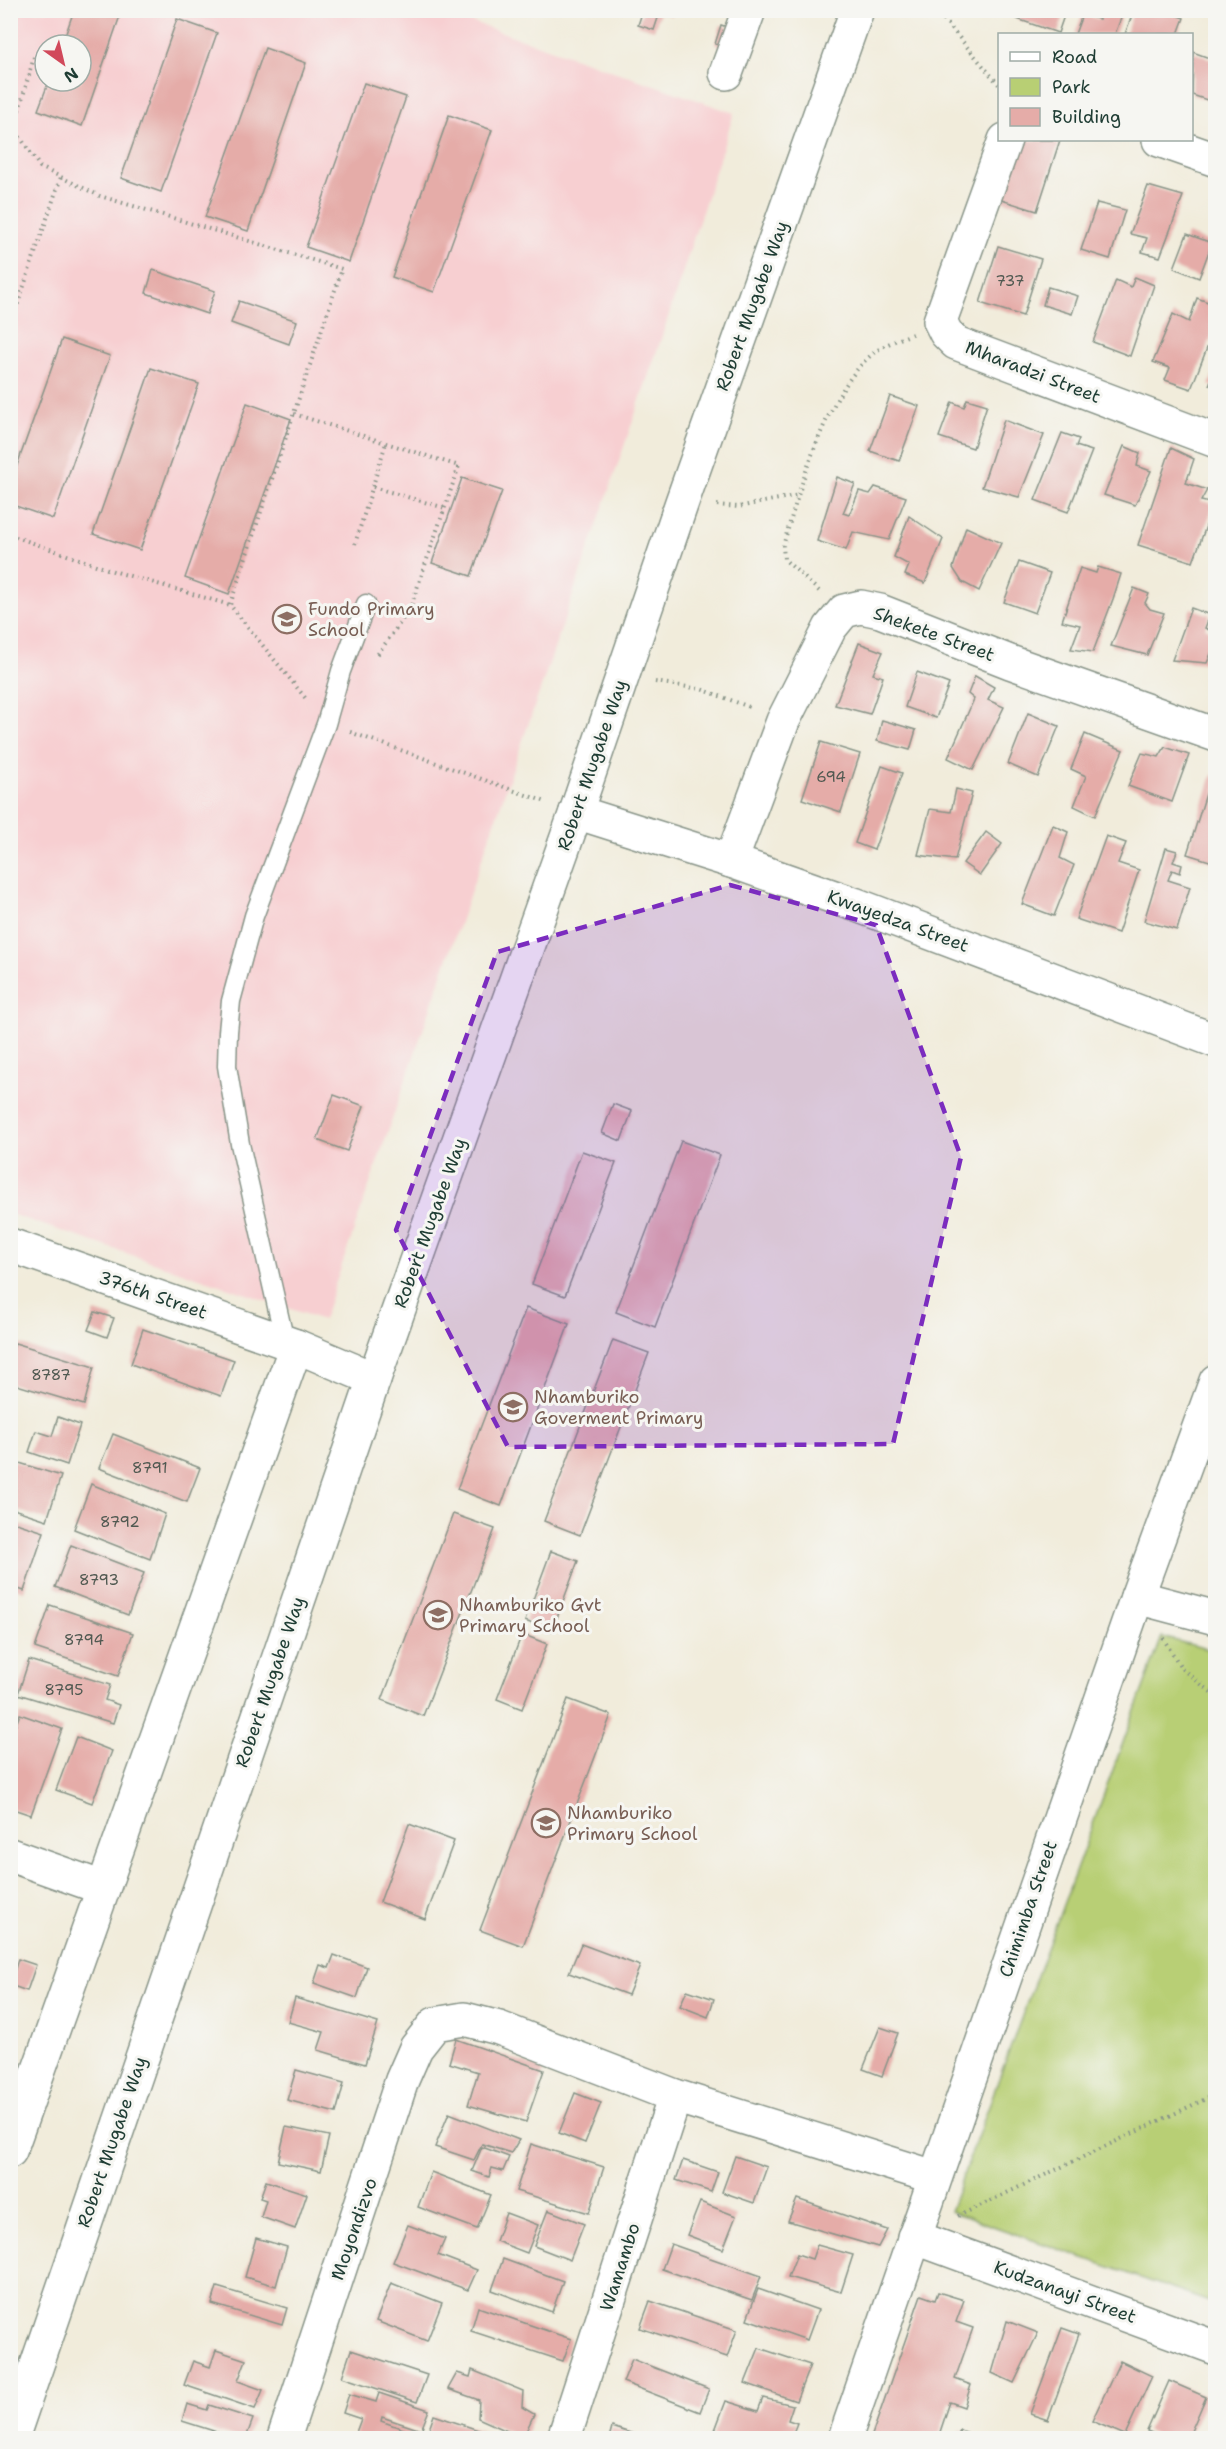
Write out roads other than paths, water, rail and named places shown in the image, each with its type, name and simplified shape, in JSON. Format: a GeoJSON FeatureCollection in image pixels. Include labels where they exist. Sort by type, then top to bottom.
{"type":"FeatureCollection","features":[{"type":"Feature","properties":{"kind":"street"},"geometry":{"type":"LineString","coordinates":[[726,73],[749,10]]}},
{"type":"Feature","properties":{"kind":"street","name":"Robert Mugabe Way"},"geometry":{"type":"LineString","coordinates":[[12,2439],[374,1379],[576,812],[682,502],[857,10]]}},
{"type":"Feature","properties":{"kind":"street","name":"Mharadzi Street"},"geometry":{"type":"LineString","coordinates":[[1005,141],[940,321],[946,333],[956,343],[1215,441]]}},
{"type":"Feature","properties":{"kind":"street"},"geometry":{"type":"LineString","coordinates":[[1161,141],[1215,160]]}},
{"type":"Feature","properties":{"kind":"street","name":"Shekete Street"},"geometry":{"type":"LineString","coordinates":[[731,861],[783,721],[830,627],[844,611],[861,607],[880,611],[1010,662],[1215,735]]}},
{"type":"Feature","properties":{"kind":"street","name":"Kwayedza Street"},"geometry":{"type":"LineString","coordinates":[[576,812],[731,861],[1214,1036]]}},
{"type":"Feature","properties":{"kind":"street","name":"376th Street"},"geometry":{"type":"LineString","coordinates":[[12,1251],[290,1344],[374,1379]]}},
{"type":"Feature","properties":{"kind":"street"},"geometry":{"type":"LineString","coordinates":[[11,2151],[290,1344]]}},
{"type":"Feature","properties":{"kind":"street","name":"Chimimba Street"},"geometry":{"type":"LineString","coordinates":[[845,2439],[934,2177],[1215,1381]]}},
{"type":"Feature","properties":{"kind":"street"},"geometry":{"type":"LineString","coordinates":[[1137,1597],[1215,1618]]}},
{"type":"Feature","properties":{"kind":"street"},"geometry":{"type":"LineString","coordinates":[[10,1855],[103,1888]]}},
{"type":"Feature","properties":{"kind":"street","name":"Moyondizvo"},"geometry":{"type":"LineString","coordinates":[[284,2439],[402,2080],[416,2048],[435,2024],[464,2019],[499,2028],[675,2096]]}},
{"type":"Feature","properties":{"kind":"street"},"geometry":{"type":"LineString","coordinates":[[675,2096],[934,2177]]}},
{"type":"Feature","properties":{"kind":"street","name":"Wamambo"},"geometry":{"type":"LineString","coordinates":[[564,2439],[675,2096]]}},
{"type":"Feature","properties":{"kind":"street","name":"Kudzanayi Street"},"geometry":{"type":"LineString","coordinates":[[914,2237],[1215,2348]]}},
{"type":"Feature","properties":{"kind":"lane"},"geometry":{"type":"LineString","coordinates":[[290,1344],[240,1144],[227,1066],[231,1001],[254,916],[326,724],[341,671],[366,604]]}},
{"type":"Feature","properties":{"kind":"place","name":"Fundo Primary School"},"geometry":{"type":"Point","coordinates":[287,619]}},
{"type":"Feature","properties":{"kind":"place","name":"Nhamburiko Goverment Primary"},"geometry":{"type":"Point","coordinates":[513,1407]}},
{"type":"Feature","properties":{"kind":"place","name":"Nhamburiko Gvt Primary School"},"geometry":{"type":"Point","coordinates":[438,1615]}},
{"type":"Feature","properties":{"kind":"place","name":"Nhamburiko Primary School"},"geometry":{"type":"Point","coordinates":[546,1823]}}]}
